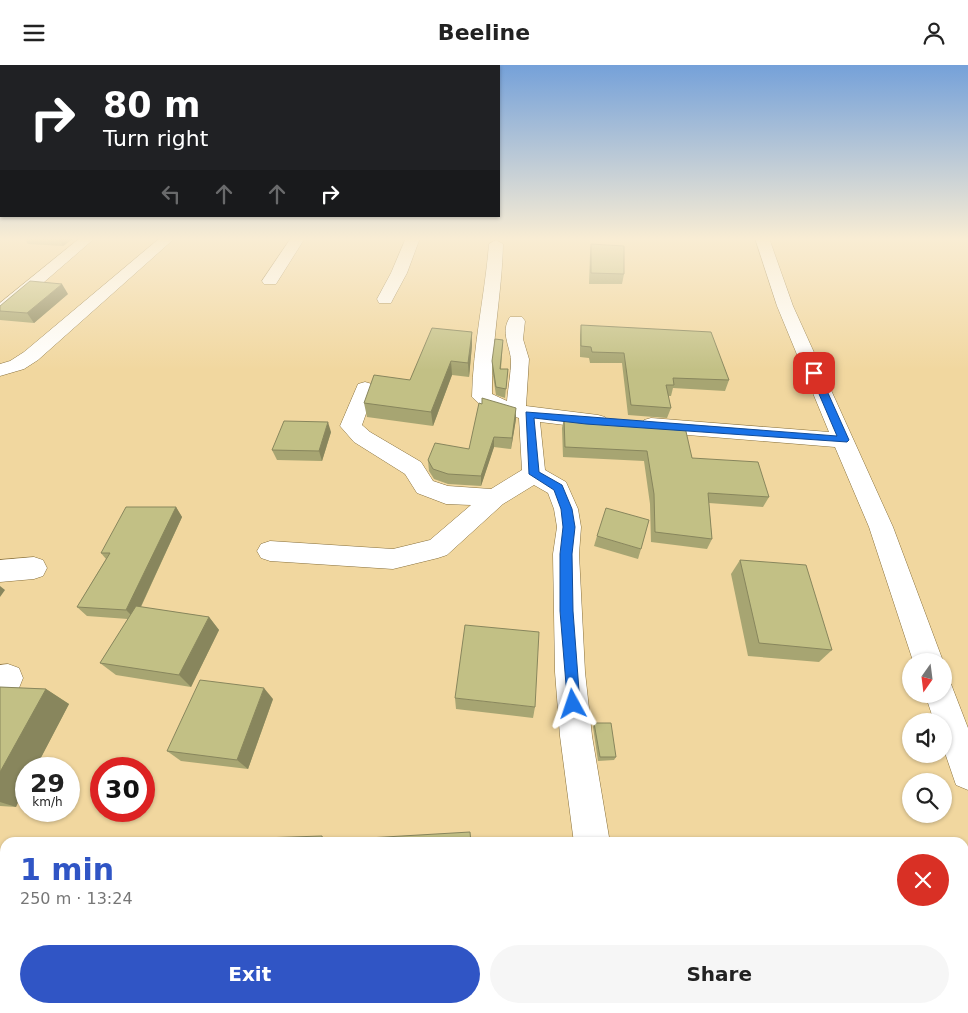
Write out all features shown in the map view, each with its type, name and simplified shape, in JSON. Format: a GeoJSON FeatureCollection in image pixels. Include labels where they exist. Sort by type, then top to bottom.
{"type":"FeatureCollection","features":[{"type":"Feature","properties":{"kind":"street"},"geometry":{"type":"LineString","coordinates":[[0,311],[34,282]]}},
{"type":"Feature","properties":{"kind":"street"},"geometry":{"type":"LineString","coordinates":[[0,370],[17,365],[31,356],[116,282]]}},
{"type":"Feature","properties":{"kind":"street"},"geometry":{"type":"LineString","coordinates":[[385,299],[394,282]]}},
{"type":"Feature","properties":{"kind":"street"},"geometry":{"type":"LineString","coordinates":[[494,282],[482,362],[481,393],[486,401],[523,412],[624,423],[844,440]]}},
{"type":"Feature","properties":{"kind":"street"},"geometry":{"type":"LineString","coordinates":[[777,282],[785,306],[881,527],[925,653]]}},
{"type":"Feature","properties":{"kind":"street"},"geometry":{"type":"LineString","coordinates":[[516,321],[514,339],[520,359],[523,412],[534,474],[558,488],[568,518],[566,611],[570,672],[576,736],[591,837]]}},
{"type":"Feature","properties":{"kind":"street"},"geometry":{"type":"LineString","coordinates":[[365,388],[351,426],[362,437],[413,468],[424,487],[446,495],[495,498]]}},
{"type":"Feature","properties":{"kind":"street"},"geometry":{"type":"LineString","coordinates":[[270,551],[393,559],[438,548],[495,498],[534,474]]}},
{"type":"Feature","properties":{"kind":"street"},"geometry":{"type":"LineString","coordinates":[[0,571],[34,568]]}},
{"type":"Feature","properties":{"kind":"street"},"geometry":{"type":"LineString","coordinates":[[943,703],[968,773]]}},
{"type":"Feature","properties":{"kind":"building"},"geometry":{"type":"Polygon","coordinates":[[[29,282],[62,284],[27,313],[0,311],[0,306],[29,282]]]}},
{"type":"Feature","properties":{"kind":"building"},"geometry":{"type":"Polygon","coordinates":[[[581,325],[711,332],[729,380],[673,378],[674,385],[666,385],[671,408],[631,405],[624,353],[592,352],[591,347],[581,346],[581,325]]]}},
{"type":"Feature","properties":{"kind":"building"},"geometry":{"type":"Polygon","coordinates":[[[432,328],[472,332],[468,363],[451,361],[431,412],[364,403],[374,375],[410,380],[432,328]]]}},
{"type":"Feature","properties":{"kind":"building"},"geometry":{"type":"Polygon","coordinates":[[[495,339],[503,340],[500,369],[508,369],[506,389],[496,387],[492,361],[495,339]]]}},
{"type":"Feature","properties":{"kind":"building"},"geometry":{"type":"Polygon","coordinates":[[[482,398],[516,408],[512,438],[494,437],[481,476],[448,474],[433,469],[428,460],[435,443],[469,449],[479,403],[482,404],[482,398]]]}},
{"type":"Feature","properties":{"kind":"building"},"geometry":{"type":"Polygon","coordinates":[[[564,418],[685,427],[692,458],[758,462],[769,497],[708,493],[712,539],[655,532],[654,494],[647,451],[565,447],[564,418]]]}},
{"type":"Feature","properties":{"kind":"building"},"geometry":{"type":"Polygon","coordinates":[[[284,421],[328,422],[319,451],[272,450],[284,421]]]}},
{"type":"Feature","properties":{"kind":"building"},"geometry":{"type":"Polygon","coordinates":[[[126,507],[176,507],[126,610],[77,607],[110,553],[101,553],[126,507]]]}},
{"type":"Feature","properties":{"kind":"building"},"geometry":{"type":"Polygon","coordinates":[[[606,508],[649,520],[641,549],[597,536],[606,508]]]}},
{"type":"Feature","properties":{"kind":"building"},"geometry":{"type":"Polygon","coordinates":[[[740,560],[806,565],[832,650],[759,643],[740,560]]]}},
{"type":"Feature","properties":{"kind":"building"},"geometry":{"type":"Polygon","coordinates":[[[136,606],[209,617],[179,675],[100,663],[136,606]]]}},
{"type":"Feature","properties":{"kind":"building"},"geometry":{"type":"Polygon","coordinates":[[[465,625],[539,632],[535,707],[455,698],[465,625]]]}},
{"type":"Feature","properties":{"kind":"building"},"geometry":{"type":"Polygon","coordinates":[[[200,680],[264,688],[237,760],[167,751],[200,680]]]}},
{"type":"Feature","properties":{"kind":"building"},"geometry":{"type":"Polygon","coordinates":[[[0,687],[46,689],[0,772],[0,687]]]}},
{"type":"Feature","properties":{"kind":"building"},"geometry":{"type":"Polygon","coordinates":[[[594,723],[611,723],[616,757],[600,757],[594,723]]]}},
{"type":"Feature","properties":{"kind":"building"},"geometry":{"type":"Polygon","coordinates":[[[470,832],[470,837],[385,837],[470,832]]]}},
{"type":"Feature","properties":{"kind":"route"},"geometry":{"type":"LineString","coordinates":[[573,704],[566,611],[566,554],[569,527],[566,509],[558,488],[534,474],[529,414],[586,421],[844,440],[814,373]]}}]}
